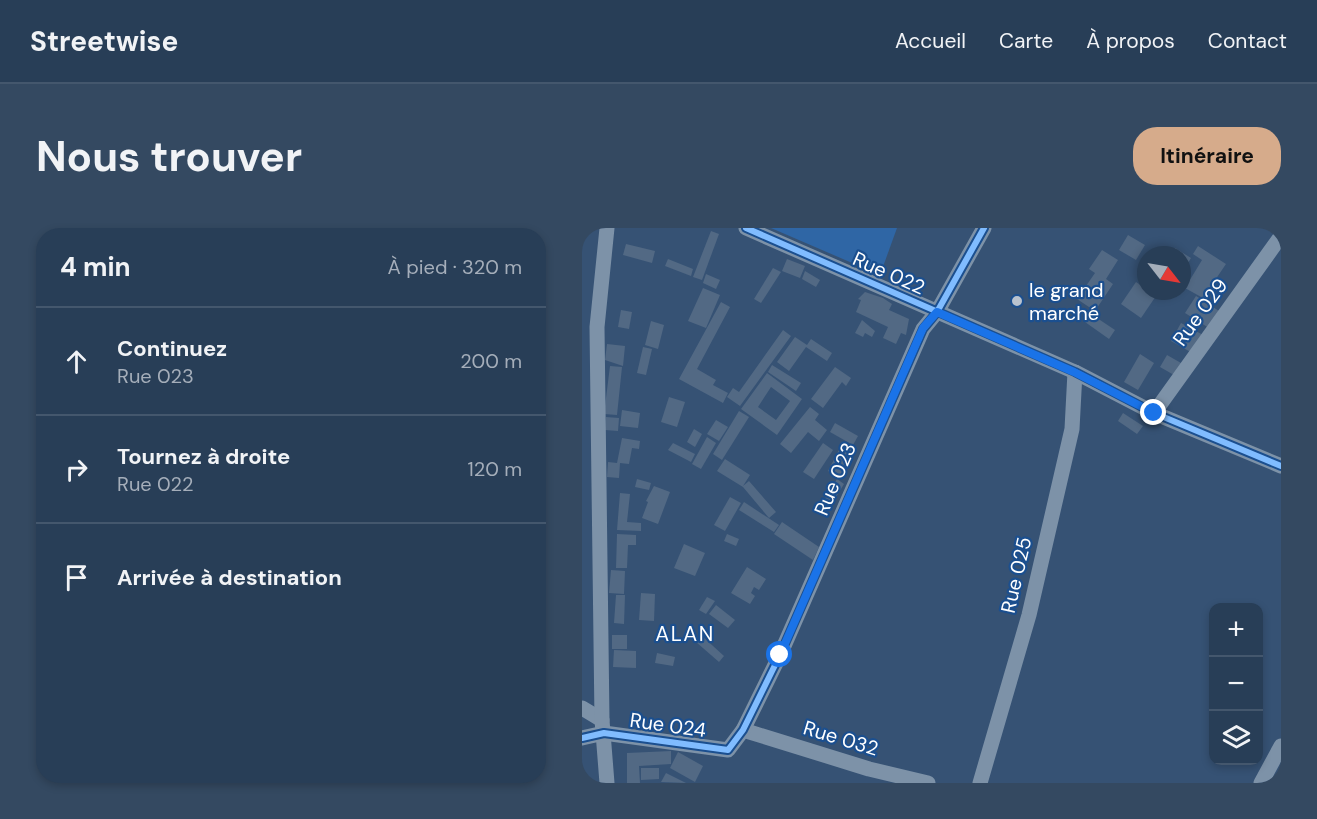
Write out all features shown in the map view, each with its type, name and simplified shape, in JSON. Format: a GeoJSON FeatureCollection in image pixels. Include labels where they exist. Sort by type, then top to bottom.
{"type":"FeatureCollection","features":[{"type":"Feature","properties":{"kind":"street"},"geometry":{"type":"LineString","coordinates":[[607,228],[597,327],[603,726],[607,783]]}},
{"type":"Feature","properties":{"kind":"street","name":"Rue 022"},"geometry":{"type":"LineString","coordinates":[[746,228],[1074,372],[1154,413],[1281,466]]}},
{"type":"Feature","properties":{"kind":"street","name":"Rue 023"},"geometry":{"type":"LineString","coordinates":[[728,750],[743,730],[815,580],[923,328],[937,312],[984,228]]}},
{"type":"Feature","properties":{"kind":"street","name":"Rue 029"},"geometry":{"type":"LineString","coordinates":[[1154,413],[1281,236]]}},
{"type":"Feature","properties":{"kind":"street","name":"Rue 025"},"geometry":{"type":"LineString","coordinates":[[980,783],[1029,615],[1064,464],[1072,429],[1074,372]]}},
{"type":"Feature","properties":{"kind":"street"},"geometry":{"type":"LineString","coordinates":[[582,708],[603,726]]}},
{"type":"Feature","properties":{"kind":"street"},"geometry":{"type":"LineString","coordinates":[[582,738],[603,726]]}},
{"type":"Feature","properties":{"kind":"street","name":"Rue 024"},"geometry":{"type":"LineString","coordinates":[[603,726],[728,750]]}},
{"type":"Feature","properties":{"kind":"street","name":"Rue 032"},"geometry":{"type":"LineString","coordinates":[[743,730],[870,769],[928,783]]}},
{"type":"Feature","properties":{"kind":"street"},"geometry":{"type":"LineString","coordinates":[[1260,783],[1281,746]]}},
{"type":"Feature","properties":{"kind":"shaded area"},"geometry":{"type":"Polygon","coordinates":[[[771,228],[897,228],[880,275],[771,228]]]}},
{"type":"Feature","properties":{"kind":"building"},"geometry":{"type":"Polygon","coordinates":[[[711,231],[719,234],[702,280],[693,277],[711,231]]]}},
{"type":"Feature","properties":{"kind":"building"},"geometry":{"type":"Polygon","coordinates":[[[1128,235],[1145,245],[1137,246],[1136,260],[1119,250],[1128,235]]]}},
{"type":"Feature","properties":{"kind":"building"},"geometry":{"type":"Polygon","coordinates":[[[626,244],[655,251],[652,263],[623,255],[626,244]]]}},
{"type":"Feature","properties":{"kind":"building"},"geometry":{"type":"Polygon","coordinates":[[[1198,246],[1226,264],[1203,298],[1191,291],[1191,278],[1202,260],[1193,254],[1198,246]]]}},
{"type":"Feature","properties":{"kind":"building"},"geometry":{"type":"Polygon","coordinates":[[[1102,250],[1118,260],[1106,279],[1113,284],[1095,311],[1077,299],[1095,273],[1089,269],[1102,250]]]}},
{"type":"Feature","properties":{"kind":"building"},"geometry":{"type":"Polygon","coordinates":[[[668,259],[693,269],[691,276],[665,266],[668,259]]]}},
{"type":"Feature","properties":{"kind":"building"},"geometry":{"type":"Polygon","coordinates":[[[787,259],[805,266],[800,278],[782,271],[787,259]]]}},
{"type":"Feature","properties":{"kind":"building"},"geometry":{"type":"Polygon","coordinates":[[[773,268],[781,272],[761,303],[754,299],[773,268]]]}},
{"type":"Feature","properties":{"kind":"building"},"geometry":{"type":"Polygon","coordinates":[[[805,271],[820,280],[816,287],[802,279],[805,271]]]}},
{"type":"Feature","properties":{"kind":"building"},"geometry":{"type":"Polygon","coordinates":[[[706,274],[720,280],[716,289],[703,283],[706,274]]]}},
{"type":"Feature","properties":{"kind":"building"},"geometry":{"type":"Polygon","coordinates":[[[1136,282],[1137,300],[1153,300],[1141,318],[1121,304],[1136,282]]]}},
{"type":"Feature","properties":{"kind":"building"},"geometry":{"type":"Polygon","coordinates":[[[703,288],[720,295],[706,328],[688,321],[703,288]]]}},
{"type":"Feature","properties":{"kind":"building"},"geometry":{"type":"Polygon","coordinates":[[[865,292],[883,298],[892,304],[889,310],[909,319],[906,335],[901,333],[896,344],[883,338],[888,327],[856,312],[861,300],[858,299],[865,292]]]}},
{"type":"Feature","properties":{"kind":"building"},"geometry":{"type":"Polygon","coordinates":[[[1196,296],[1219,311],[1209,328],[1185,313],[1196,296]]]}},
{"type":"Feature","properties":{"kind":"building"},"geometry":{"type":"Polygon","coordinates":[[[721,302],[730,307],[697,369],[716,380],[713,385],[728,393],[723,403],[679,379],[721,302]]]}},
{"type":"Feature","properties":{"kind":"building"},"geometry":{"type":"Polygon","coordinates":[[[621,310],[632,312],[629,329],[618,327],[621,310]]]}},
{"type":"Feature","properties":{"kind":"building"},"geometry":{"type":"Polygon","coordinates":[[[1091,314],[1115,330],[1109,339],[1085,322],[1091,314]]]}},
{"type":"Feature","properties":{"kind":"building"},"geometry":{"type":"Polygon","coordinates":[[[862,320],[875,331],[872,337],[865,333],[863,337],[855,333],[862,320]]]}},
{"type":"Feature","properties":{"kind":"building"},"geometry":{"type":"Polygon","coordinates":[[[651,321],[664,325],[658,349],[645,345],[651,321]]]}},
{"type":"Feature","properties":{"kind":"building"},"geometry":{"type":"Polygon","coordinates":[[[1181,323],[1205,336],[1194,354],[1171,341],[1181,323]]]}},
{"type":"Feature","properties":{"kind":"building"},"geometry":{"type":"Polygon","coordinates":[[[783,330],[791,336],[740,406],[727,397],[733,388],[739,392],[783,330]]]}},
{"type":"Feature","properties":{"kind":"building"},"geometry":{"type":"Polygon","coordinates":[[[795,337],[807,345],[811,339],[832,353],[827,361],[806,347],[789,371],[777,362],[795,337]]]}},
{"type":"Feature","properties":{"kind":"building"},"geometry":{"type":"Polygon","coordinates":[[[607,344],[625,346],[623,366],[605,360],[607,344]]]}},
{"type":"Feature","properties":{"kind":"building"},"geometry":{"type":"Polygon","coordinates":[[[643,347],[652,349],[646,375],[637,373],[643,347]]]}},
{"type":"Feature","properties":{"kind":"building"},"geometry":{"type":"Polygon","coordinates":[[[1140,354],[1154,363],[1138,390],[1124,382],[1140,354]]]}},
{"type":"Feature","properties":{"kind":"building"},"geometry":{"type":"Polygon","coordinates":[[[1167,355],[1188,367],[1181,379],[1160,367],[1167,355]]]}},
{"type":"Feature","properties":{"kind":"building"},"geometry":{"type":"Polygon","coordinates":[[[772,365],[801,383],[796,391],[768,372],[772,365]]]}},
{"type":"Feature","properties":{"kind":"building"},"geometry":{"type":"Polygon","coordinates":[[[610,366],[622,367],[617,415],[604,414],[610,366]]]}},
{"type":"Feature","properties":{"kind":"building"},"geometry":{"type":"Polygon","coordinates":[[[835,367],[851,378],[846,386],[842,382],[823,408],[811,399],[835,367]]]}},
{"type":"Feature","properties":{"kind":"building"},"geometry":{"type":"Polygon","coordinates":[[[767,373],[802,399],[777,435],[741,409],[767,373]],[[771,387],[758,407],[776,420],[790,401],[771,387]]]}},
{"type":"Feature","properties":{"kind":"building"},"geometry":{"type":"Polygon","coordinates":[[[669,397],[685,402],[677,427],[661,422],[669,397]]]}},
{"type":"Feature","properties":{"kind":"building"},"geometry":{"type":"Polygon","coordinates":[[[810,407],[819,414],[815,420],[827,430],[819,441],[808,432],[791,453],[780,444],[810,407]]]}},
{"type":"Feature","properties":{"kind":"building"},"geometry":{"type":"Polygon","coordinates":[[[622,410],[640,413],[638,428],[620,426],[622,410]]]}},
{"type":"Feature","properties":{"kind":"building"},"geometry":{"type":"Polygon","coordinates":[[[739,411],[749,417],[722,460],[713,454],[739,411]]]}},
{"type":"Feature","properties":{"kind":"building"},"geometry":{"type":"Polygon","coordinates":[[[1123,413],[1143,426],[1137,434],[1118,421],[1123,413]]]}},
{"type":"Feature","properties":{"kind":"building"},"geometry":{"type":"Polygon","coordinates":[[[606,417],[619,418],[618,431],[605,430],[606,417]]]}},
{"type":"Feature","properties":{"kind":"building"},"geometry":{"type":"Polygon","coordinates":[[[716,420],[728,427],[719,441],[707,434],[716,420]]]}},
{"type":"Feature","properties":{"kind":"building"},"geometry":{"type":"Polygon","coordinates":[[[835,423],[858,436],[853,445],[830,432],[835,423]]]}},
{"type":"Feature","properties":{"kind":"building"},"geometry":{"type":"Polygon","coordinates":[[[694,429],[702,434],[695,447],[687,442],[694,429]]]}},
{"type":"Feature","properties":{"kind":"building"},"geometry":{"type":"Polygon","coordinates":[[[707,437],[716,443],[701,469],[692,464],[707,437]]]}},
{"type":"Feature","properties":{"kind":"building"},"geometry":{"type":"Polygon","coordinates":[[[622,438],[640,441],[639,449],[632,448],[629,464],[620,463],[619,478],[607,477],[608,462],[617,463],[622,438]]]}},
{"type":"Feature","properties":{"kind":"building"},"geometry":{"type":"Polygon","coordinates":[[[673,443],[695,454],[691,462],[668,450],[673,443]]]}},
{"type":"Feature","properties":{"kind":"building"},"geometry":{"type":"Polygon","coordinates":[[[823,443],[833,450],[814,479],[803,472],[823,443]]]}},
{"type":"Feature","properties":{"kind":"building"},"geometry":{"type":"Polygon","coordinates":[[[842,444],[855,450],[841,478],[828,471],[842,444]]]}},
{"type":"Feature","properties":{"kind":"building"},"geometry":{"type":"Polygon","coordinates":[[[725,459],[750,475],[743,486],[749,481],[776,512],[769,518],[743,487],[717,471],[725,459]]]}},
{"type":"Feature","properties":{"kind":"building"},"geometry":{"type":"Polygon","coordinates":[[[637,479],[651,483],[649,490],[635,487],[637,479]]]}},
{"type":"Feature","properties":{"kind":"building"},"geometry":{"type":"Polygon","coordinates":[[[837,479],[844,484],[830,507],[823,502],[837,479]]]}},
{"type":"Feature","properties":{"kind":"building"},"geometry":{"type":"Polygon","coordinates":[[[654,486],[670,492],[658,524],[642,518],[648,502],[646,501],[654,486]]]}},
{"type":"Feature","properties":{"kind":"building"},"geometry":{"type":"Polygon","coordinates":[[[620,493],[630,494],[627,522],[641,523],[641,531],[617,530],[620,493]]]}},
{"type":"Feature","properties":{"kind":"building"},"geometry":{"type":"Polygon","coordinates":[[[730,497],[741,503],[725,531],[714,525],[730,497]]]}},
{"type":"Feature","properties":{"kind":"building"},"geometry":{"type":"Polygon","coordinates":[[[744,502],[779,525],[774,532],[739,510],[744,502]]]}},
{"type":"Feature","properties":{"kind":"building"},"geometry":{"type":"Polygon","coordinates":[[[782,522],[819,547],[813,560],[774,534],[782,522]]]}},
{"type":"Feature","properties":{"kind":"building"},"geometry":{"type":"Polygon","coordinates":[[[617,534],[636,535],[636,545],[628,545],[627,568],[616,568],[617,534]]]}},
{"type":"Feature","properties":{"kind":"building"},"geometry":{"type":"Polygon","coordinates":[[[727,534],[739,539],[736,546],[724,541],[727,534]]]}},
{"type":"Feature","properties":{"kind":"building"},"geometry":{"type":"Polygon","coordinates":[[[684,544],[705,553],[695,576],[674,568],[684,544]]]}},
{"type":"Feature","properties":{"kind":"building"},"geometry":{"type":"Polygon","coordinates":[[[747,567],[766,579],[759,590],[754,587],[751,593],[755,596],[750,604],[731,593],[747,567]]]}},
{"type":"Feature","properties":{"kind":"building"},"geometry":{"type":"Polygon","coordinates":[[[611,570],[625,571],[624,594],[609,593],[611,570]]]}},
{"type":"Feature","properties":{"kind":"building"},"geometry":{"type":"Polygon","coordinates":[[[641,593],[655,594],[654,621],[639,620],[641,593]]]}},
{"type":"Feature","properties":{"kind":"building"},"geometry":{"type":"Polygon","coordinates":[[[616,595],[625,595],[624,624],[614,623],[616,595]]]}},
{"type":"Feature","properties":{"kind":"building"},"geometry":{"type":"Polygon","coordinates":[[[707,597],[715,601],[706,614],[699,610],[707,597]]]}},
{"type":"Feature","properties":{"kind":"building"},"geometry":{"type":"Polygon","coordinates":[[[716,605],[735,620],[728,628],[709,614],[716,605]]]}},
{"type":"Feature","properties":{"kind":"building"},"geometry":{"type":"Polygon","coordinates":[[[612,635],[627,635],[627,649],[612,649],[612,635]]]}},
{"type":"Feature","properties":{"kind":"building"},"geometry":{"type":"Polygon","coordinates":[[[701,635],[724,656],[719,662],[696,642],[701,635]]]}},
{"type":"Feature","properties":{"kind":"building"},"geometry":{"type":"Polygon","coordinates":[[[614,650],[636,651],[636,668],[613,667],[614,650]]]}},
{"type":"Feature","properties":{"kind":"building"},"geometry":{"type":"Polygon","coordinates":[[[657,653],[675,657],[673,666],[655,663],[657,653]]]}},
{"type":"Feature","properties":{"kind":"building"},"geometry":{"type":"Polygon","coordinates":[[[671,751],[671,764],[639,766],[640,783],[627,783],[627,753],[671,751]]]}},
{"type":"Feature","properties":{"kind":"building"},"geometry":{"type":"Polygon","coordinates":[[[678,752],[703,766],[695,782],[670,768],[678,752]]]}},
{"type":"Feature","properties":{"kind":"building"},"geometry":{"type":"Polygon","coordinates":[[[641,768],[659,768],[659,779],[641,780],[641,768]]]}},
{"type":"Feature","properties":{"kind":"building"},"geometry":{"type":"Polygon","coordinates":[[[666,773],[686,783],[661,782],[666,773]]]}},
{"type":"Feature","properties":{"kind":"cycle path"},"geometry":{"type":"LineString","coordinates":[[746,228],[1075,372],[1154,413],[1281,466]]}},
{"type":"Feature","properties":{"kind":"cycle path"},"geometry":{"type":"LineString","coordinates":[[582,738],[604,733],[728,750],[743,730],[780,655],[923,329],[937,312],[984,228]]}},
{"type":"Feature","properties":{"kind":"place","name":"le grand marché"},"geometry":{"type":"Point","coordinates":[1017,301]}},
{"type":"Feature","properties":{"kind":"district","name":"ALAN"},"geometry":{"type":"Point","coordinates":[685,634]}},
{"type":"Feature","properties":{"kind":"route"},"geometry":{"type":"LineString","coordinates":[[780,655],[815,580],[923,328],[937,312],[1074,372],[1154,413]]}}]}
